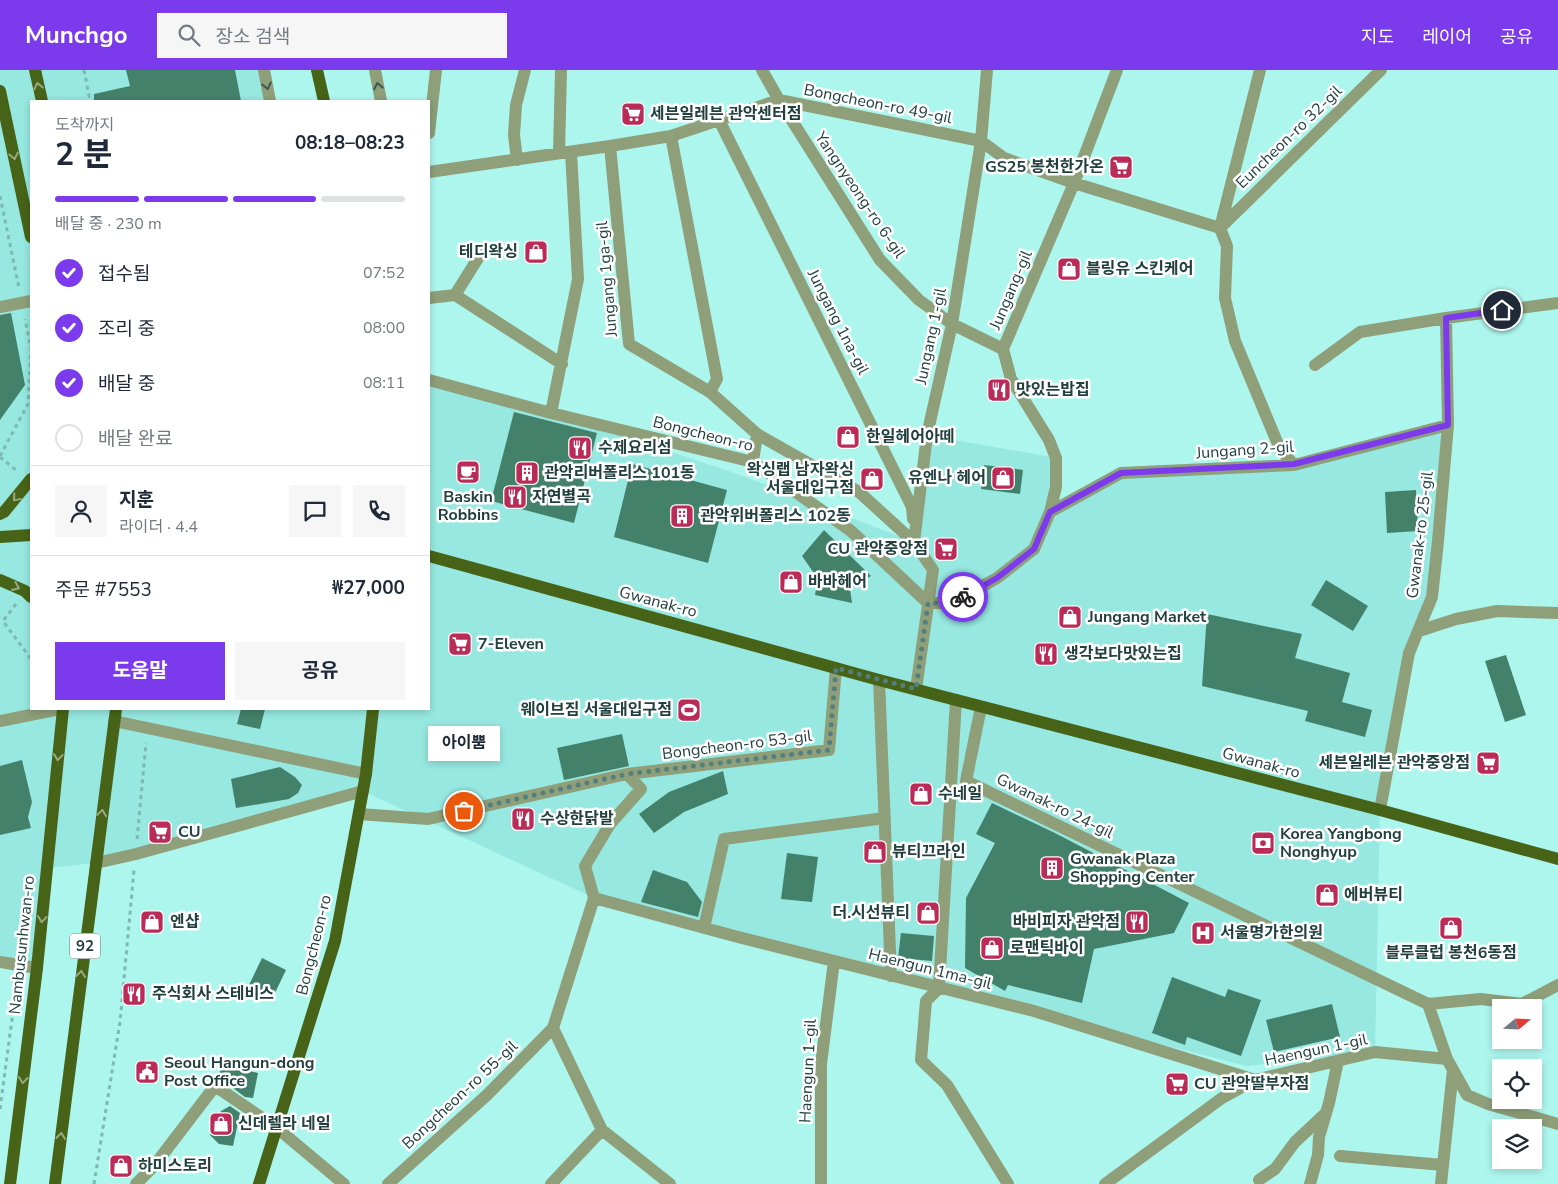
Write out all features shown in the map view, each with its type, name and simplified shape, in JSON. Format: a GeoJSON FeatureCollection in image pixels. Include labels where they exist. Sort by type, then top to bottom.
{"type":"FeatureCollection","features":[{"type":"Feature","properties":{"kind":"main road"},"geometry":{"type":"LineString","coordinates":[[35,70],[42,100]]}},
{"type":"Feature","properties":{"kind":"main road"},"geometry":{"type":"LineString","coordinates":[[317,70],[324,100]]}},
{"type":"Feature","properties":{"kind":"main road"},"geometry":{"type":"LineString","coordinates":[[0,91],[30,232]]}},
{"type":"Feature","properties":{"kind":"main road"},"geometry":{"type":"LineString","coordinates":[[0,514],[4,512],[30,481]]}},
{"type":"Feature","properties":{"kind":"main road"},"geometry":{"type":"LineString","coordinates":[[0,537],[30,535]]}},
{"type":"Feature","properties":{"kind":"main road","name":"Gwanak-ro"},"geometry":{"type":"LineString","coordinates":[[430,556],[879,680],[1380,810],[1558,859]]}},
{"type":"Feature","properties":{"kind":"main road"},"geometry":{"type":"LineString","coordinates":[[0,580],[28,594]]}},
{"type":"Feature","properties":{"kind":"main road","name":"Nambusunhwan-ro"},"geometry":{"type":"LineString","coordinates":[[10,1184],[37,968],[61,710]]}},
{"type":"Feature","properties":{"kind":"main road","name":"Bongcheon-ro"},"geometry":{"type":"LineString","coordinates":[[259,1184],[335,941],[366,774],[373,710]]}},
{"type":"Feature","properties":{"kind":"main road","name":"92"},"geometry":{"type":"LineString","coordinates":[[55,1184],[115,715]]}},
{"type":"Feature","properties":{"kind":"street"},"geometry":{"type":"LineString","coordinates":[[264,70],[270,100]]}},
{"type":"Feature","properties":{"kind":"street"},"geometry":{"type":"LineString","coordinates":[[375,70],[381,100]]}},
{"type":"Feature","properties":{"kind":"street"},"geometry":{"type":"LineString","coordinates":[[430,124],[436,70]]}},
{"type":"Feature","properties":{"kind":"street"},"geometry":{"type":"LineString","coordinates":[[517,160],[514,135],[516,105],[525,70]]}},
{"type":"Feature","properties":{"kind":"street"},"geometry":{"type":"LineString","coordinates":[[551,413],[578,279],[565,153],[560,70]]}},
{"type":"Feature","properties":{"kind":"street","name":"Yangnyeong-ro 6-gil"},"geometry":{"type":"LineString","coordinates":[[762,70],[880,260],[919,300],[952,324],[1003,349]]}},
{"type":"Feature","properties":{"kind":"street","name":"Jungang 1-gil"},"geometry":{"type":"LineString","coordinates":[[914,542],[927,435],[952,324],[981,141],[987,70]]}},
{"type":"Feature","properties":{"kind":"street","name":"Jungang-gil"},"geometry":{"type":"LineString","coordinates":[[928,603],[942,603],[961,598],[997,578],[1034,549],[1050,512],[1056,487],[1056,458],[1049,440],[1011,379],[1003,349],[1074,183],[1117,70]]}},
{"type":"Feature","properties":{"kind":"street"},"geometry":{"type":"LineString","coordinates":[[1260,70],[1220,228],[1227,246],[1225,298],[1235,341],[1280,449],[1294,464]]}},
{"type":"Feature","properties":{"kind":"street","name":"Euncheon-ro 32-gil"},"geometry":{"type":"LineString","coordinates":[[1220,228],[1381,70]]}},
{"type":"Feature","properties":{"kind":"street","name":"Bongcheon-ro 49-gil"},"geometry":{"type":"LineString","coordinates":[[430,172],[671,136],[779,100],[981,141],[1004,158],[1074,183],[1220,228]]}},
{"type":"Feature","properties":{"kind":"street","name":"Jungang 1na-gil"},"geometry":{"type":"LineString","coordinates":[[719,120],[912,507],[914,542]]}},
{"type":"Feature","properties":{"kind":"street"},"geometry":{"type":"LineString","coordinates":[[671,136],[717,379],[710,392]]}},
{"type":"Feature","properties":{"kind":"street","name":"Jungang 1ga-gil"},"geometry":{"type":"LineString","coordinates":[[610,146],[629,344],[710,392],[757,434],[859,492],[914,542]]}},
{"type":"Feature","properties":{"kind":"street"},"geometry":{"type":"LineString","coordinates":[[455,295],[485,247]]}},
{"type":"Feature","properties":{"kind":"street"},"geometry":{"type":"LineString","coordinates":[[430,298],[455,295],[562,364]]}},
{"type":"Feature","properties":{"kind":"street"},"geometry":{"type":"LineString","coordinates":[[0,307],[27,302]]}},
{"type":"Feature","properties":{"kind":"street"},"geometry":{"type":"LineString","coordinates":[[1315,366],[1360,332],[1558,303]]}},
{"type":"Feature","properties":{"kind":"street","name":"Gwanak-ro 25-gil"},"geometry":{"type":"LineString","coordinates":[[1380,810],[1409,653],[1432,597],[1448,425],[1446,318]]}},
{"type":"Feature","properties":{"kind":"street","name":"Bongcheon-ro"},"geometry":{"type":"LineString","coordinates":[[430,380],[551,413],[753,462],[851,530],[928,603]]}},
{"type":"Feature","properties":{"kind":"street","name":"Jungang 2-gil"},"geometry":{"type":"LineString","coordinates":[[1050,512],[1121,473],[1294,464],[1448,425]]}},
{"type":"Feature","properties":{"kind":"street"},"geometry":{"type":"LineString","coordinates":[[753,462],[757,434]]}},
{"type":"Feature","properties":{"kind":"street"},"geometry":{"type":"LineString","coordinates":[[914,542],[933,570],[916,689]]}},
{"type":"Feature","properties":{"kind":"street"},"geometry":{"type":"LineString","coordinates":[[1419,631],[1456,619],[1497,611],[1558,613]]}},
{"type":"Feature","properties":{"kind":"street","name":"Bongcheon-ro 53-gil"},"geometry":{"type":"LineString","coordinates":[[359,814],[428,819],[627,774],[829,750],[836,668]]}},
{"type":"Feature","properties":{"kind":"street"},"geometry":{"type":"LineString","coordinates":[[879,680],[892,976]]}},
{"type":"Feature","properties":{"kind":"street"},"geometry":{"type":"LineString","coordinates":[[956,700],[939,988],[926,1001],[921,1060],[946,1084],[1008,1184]]}},
{"type":"Feature","properties":{"kind":"street","name":"Gwanak-ro 24-gil"},"geometry":{"type":"LineString","coordinates":[[981,707],[966,781],[1428,1004]]}},
{"type":"Feature","properties":{"kind":"street"},"geometry":{"type":"LineString","coordinates":[[0,721],[56,710]]}},
{"type":"Feature","properties":{"kind":"street"},"geometry":{"type":"LineString","coordinates":[[115,715],[148,728],[366,774]]}},
{"type":"Feature","properties":{"kind":"street"},"geometry":{"type":"LineString","coordinates":[[627,774],[641,789],[610,824],[585,866],[594,898],[553,1028],[602,1130],[670,1184]]}},
{"type":"Feature","properties":{"kind":"street"},"geometry":{"type":"LineString","coordinates":[[96,863],[136,854],[363,791]]}},
{"type":"Feature","properties":{"kind":"street"},"geometry":{"type":"LineString","coordinates":[[704,928],[724,839],[885,818]]}},
{"type":"Feature","properties":{"kind":"street","name":"Haengun 1ma-gil"},"geometry":{"type":"LineString","coordinates":[[594,898],[1034,1012],[1255,1080]]}},
{"type":"Feature","properties":{"kind":"street","name":"Haengun 1-gil"},"geometry":{"type":"LineString","coordinates":[[820,1184],[821,1064],[834,961]]}},
{"type":"Feature","properties":{"kind":"street"},"geometry":{"type":"LineString","coordinates":[[0,962],[37,968]]}},
{"type":"Feature","properties":{"kind":"street"},"geometry":{"type":"LineString","coordinates":[[1558,985],[1522,1004],[1481,999],[1428,1004],[1450,1065],[1468,1095],[1488,1104],[1558,1124]]}},
{"type":"Feature","properties":{"kind":"street","name":"Bongcheon-ro 55-gil"},"geometry":{"type":"LineString","coordinates":[[388,1184],[487,1096],[553,1028]]}},
{"type":"Feature","properties":{"kind":"street","name":"Haengun 1-gil"},"geometry":{"type":"LineString","coordinates":[[1105,1184],[1222,1098],[1255,1080],[1375,1052],[1450,1065]]}},
{"type":"Feature","properties":{"kind":"street"},"geometry":{"type":"LineString","coordinates":[[1310,1184],[1318,1154],[1319,1137],[1327,1112],[1338,1061]]}},
{"type":"Feature","properties":{"kind":"street"},"geometry":{"type":"LineString","coordinates":[[1441,1184],[1450,1065]]}},
{"type":"Feature","properties":{"kind":"street"},"geometry":{"type":"LineString","coordinates":[[136,1184],[154,1166],[216,1086],[277,1128],[344,1184]]}},
{"type":"Feature","properties":{"kind":"street"},"geometry":{"type":"LineString","coordinates":[[1259,1180],[1275,1169],[1295,1142],[1327,1112]]}},
{"type":"Feature","properties":{"kind":"street"},"geometry":{"type":"LineString","coordinates":[[551,1184],[602,1130]]}},
{"type":"Feature","properties":{"kind":"street"},"geometry":{"type":"LineString","coordinates":[[1340,1156],[1443,1165]]}},
{"type":"Feature","properties":{"kind":"path"},"geometry":{"type":"LineString","coordinates":[[84,70],[90,100]]}},
{"type":"Feature","properties":{"kind":"path"},"geometry":{"type":"LineString","coordinates":[[0,196],[27,302],[30,337]]}},
{"type":"Feature","properties":{"kind":"path"},"geometry":{"type":"LineString","coordinates":[[30,367],[28,404],[0,456],[30,479]]}},
{"type":"Feature","properties":{"kind":"path"},"geometry":{"type":"LineString","coordinates":[[28,594],[4,621],[30,658]]}},
{"type":"Feature","properties":{"kind":"path"},"geometry":{"type":"LineString","coordinates":[[94,1184],[120,1022],[148,728]]}},
{"type":"Feature","properties":{"kind":"shaded area"},"geometry":{"type":"Polygon","coordinates":[[[0,70],[264,70],[270,100],[30,100],[30,710],[430,710],[430,380],[551,413],[732,472],[914,542],[927,435],[1056,458],[1051,511],[1121,473],[1294,465],[1448,425],[1438,541],[1380,810],[1375,1052],[1247,1066],[891,976],[594,898],[363,791],[96,863],[47,868],[37,968],[0,962],[0,70]]]}},
{"type":"Feature","properties":{"kind":"building"},"geometry":{"type":"Polygon","coordinates":[[[126,70],[235,70],[241,100],[94,100],[94,94],[130,86],[126,70]]]}},
{"type":"Feature","properties":{"kind":"building"},"geometry":{"type":"Polygon","coordinates":[[[11,313],[25,385],[0,420],[0,315],[11,313]]]}},
{"type":"Feature","properties":{"kind":"building","name":"관악리버폴리스 101동"},"geometry":{"type":"Polygon","coordinates":[[[514,412],[597,433],[574,523],[491,501],[514,412]]]}},
{"type":"Feature","properties":{"kind":"building","name":"관악위버폴리스 102동"},"geometry":{"type":"Polygon","coordinates":[[[632,464],[727,490],[708,563],[614,537],[632,464]]]}},
{"type":"Feature","properties":{"kind":"building"},"geometry":{"type":"Polygon","coordinates":[[[984,465],[1023,470],[1020,494],[981,489],[984,465]]]}},
{"type":"Feature","properties":{"kind":"building"},"geometry":{"type":"Polygon","coordinates":[[[1416,490],[1418,531],[1387,533],[1385,492],[1416,490]]]}},
{"type":"Feature","properties":{"kind":"building"},"geometry":{"type":"Polygon","coordinates":[[[824,530],[871,576],[850,589],[852,603],[815,595],[818,579],[802,556],[824,530]]]}},
{"type":"Feature","properties":{"kind":"building"},"geometry":{"type":"Polygon","coordinates":[[[1326,580],[1368,606],[1353,631],[1311,605],[1326,580]]]}},
{"type":"Feature","properties":{"kind":"building"},"geometry":{"type":"Polygon","coordinates":[[[1207,614],[1302,634],[1295,658],[1350,673],[1342,702],[1372,710],[1365,737],[1305,721],[1308,711],[1202,686],[1207,614]]]}},
{"type":"Feature","properties":{"kind":"building"},"geometry":{"type":"Polygon","coordinates":[[[1506,655],[1526,715],[1505,722],[1485,661],[1506,655]]]}},
{"type":"Feature","properties":{"kind":"building"},"geometry":{"type":"Polygon","coordinates":[[[241,710],[265,710],[260,729],[237,724],[241,710]]]}},
{"type":"Feature","properties":{"kind":"building"},"geometry":{"type":"Polygon","coordinates":[[[622,734],[629,766],[564,780],[557,748],[622,734]]]}},
{"type":"Feature","properties":{"kind":"building"},"geometry":{"type":"Polygon","coordinates":[[[22,760],[32,802],[28,817],[31,828],[0,835],[0,766],[22,760]]]}},
{"type":"Feature","properties":{"kind":"building"},"geometry":{"type":"Polygon","coordinates":[[[280,767],[295,777],[302,785],[298,793],[289,799],[236,808],[231,779],[280,767]]]}},
{"type":"Feature","properties":{"kind":"building"},"geometry":{"type":"Polygon","coordinates":[[[723,771],[728,794],[684,812],[654,833],[639,814],[669,792],[723,771]]]}},
{"type":"Feature","properties":{"kind":"building","name":"Gwanak Plaza Shopping Center"},"geometry":{"type":"Polygon","coordinates":[[[992,803],[1055,833],[1189,903],[1174,933],[1094,949],[1082,1003],[1008,985],[1005,991],[965,968],[966,898],[995,843],[976,834],[992,803]]]}},
{"type":"Feature","properties":{"kind":"building"},"geometry":{"type":"Polygon","coordinates":[[[787,853],[818,857],[812,902],[781,899],[787,853]]]}},
{"type":"Feature","properties":{"kind":"building"},"geometry":{"type":"Polygon","coordinates":[[[653,870],[687,882],[702,902],[698,917],[641,902],[653,870]]]}},
{"type":"Feature","properties":{"kind":"building"},"geometry":{"type":"Polygon","coordinates":[[[901,933],[934,936],[932,961],[898,958],[901,933]]]}},
{"type":"Feature","properties":{"kind":"building"},"geometry":{"type":"Polygon","coordinates":[[[262,958],[286,970],[273,997],[249,985],[262,958]]]}},
{"type":"Feature","properties":{"kind":"building"},"geometry":{"type":"Polygon","coordinates":[[[1172,977],[1225,997],[1228,989],[1261,1000],[1241,1056],[1187,1037],[1185,1045],[1152,1033],[1172,977]]]}},
{"type":"Feature","properties":{"kind":"building"},"geometry":{"type":"Polygon","coordinates":[[[1332,1004],[1340,1037],[1274,1052],[1266,1020],[1332,1004]]]}},
{"type":"Feature","properties":{"kind":"building"},"geometry":{"type":"Polygon","coordinates":[[[222,1065],[258,1073],[253,1098],[245,1097],[218,1077],[222,1065]]]}},
{"type":"Feature","properties":{"kind":"building"},"geometry":{"type":"Polygon","coordinates":[[[230,1106],[240,1113],[233,1146],[219,1144],[210,1135],[221,1111],[230,1106]]]}},
{"type":"Feature","properties":{"kind":"way so far"},"geometry":{"type":"LineString","coordinates":[[464,811],[627,774],[829,750],[836,668],[916,689],[928,603],[942,603],[963,597]]}},
{"type":"Feature","properties":{"kind":"place","name":"세븐일레븐 관악센터점"},"geometry":{"type":"Point","coordinates":[633,114]}},
{"type":"Feature","properties":{"kind":"place","name":"GS25 봉천한가온"},"geometry":{"type":"Point","coordinates":[1121,167]}},
{"type":"Feature","properties":{"kind":"place","name":"테디왁싱"},"geometry":{"type":"Point","coordinates":[536,252]}},
{"type":"Feature","properties":{"kind":"place","name":"블링유 스킨케어"},"geometry":{"type":"Point","coordinates":[1069,269]}},
{"type":"Feature","properties":{"kind":"place","name":"맛있는밥집"},"geometry":{"type":"Point","coordinates":[999,390]}},
{"type":"Feature","properties":{"kind":"place","name":"한일헤어아떼"},"geometry":{"type":"Point","coordinates":[848,437]}},
{"type":"Feature","properties":{"kind":"place","name":"수제요리섬"},"geometry":{"type":"Point","coordinates":[580,448]}},
{"type":"Feature","properties":{"kind":"place","name":"Baskin Robbins"},"geometry":{"type":"Point","coordinates":[468,472]}},
{"type":"Feature","properties":{"kind":"place","name":"관악리버폴리스 101동"},"geometry":{"type":"Point","coordinates":[527,473]}},
{"type":"Feature","properties":{"kind":"place","name":"유엔나 헤어"},"geometry":{"type":"Point","coordinates":[1003,478]}},
{"type":"Feature","properties":{"kind":"place","name":"왁싱랩 남자왁싱 서울대입구점"},"geometry":{"type":"Point","coordinates":[872,479]}},
{"type":"Feature","properties":{"kind":"place","name":"자연별곡"},"geometry":{"type":"Point","coordinates":[515,497]}},
{"type":"Feature","properties":{"kind":"place","name":"관악위버폴리스 102동"},"geometry":{"type":"Point","coordinates":[682,516]}},
{"type":"Feature","properties":{"kind":"place","name":"CU 관악중앙점"},"geometry":{"type":"Point","coordinates":[946,549]}},
{"type":"Feature","properties":{"kind":"place","name":"바바헤어"},"geometry":{"type":"Point","coordinates":[791,582]}},
{"type":"Feature","properties":{"kind":"place","name":"Jungang Market"},"geometry":{"type":"Point","coordinates":[1070,617]}},
{"type":"Feature","properties":{"kind":"place","name":"7-Eleven"},"geometry":{"type":"Point","coordinates":[460,644]}},
{"type":"Feature","properties":{"kind":"place","name":"생각보다맛있는집"},"geometry":{"type":"Point","coordinates":[1046,654]}},
{"type":"Feature","properties":{"kind":"place","name":"웨이브짐 서울대입구점"},"geometry":{"type":"Point","coordinates":[689,710]}},
{"type":"Feature","properties":{"kind":"place","name":"세븐일레븐 관악중앙점"},"geometry":{"type":"Point","coordinates":[1488,763]}},
{"type":"Feature","properties":{"kind":"place","name":"수네일"},"geometry":{"type":"Point","coordinates":[921,794]}},
{"type":"Feature","properties":{"kind":"place","name":"아이뿜"},"geometry":{"type":"Point","coordinates":[464,811]}},
{"type":"Feature","properties":{"kind":"place","name":"수상한닭발"},"geometry":{"type":"Point","coordinates":[523,819]}},
{"type":"Feature","properties":{"kind":"place","name":"CU"},"geometry":{"type":"Point","coordinates":[160,832]}},
{"type":"Feature","properties":{"kind":"place","name":"Korea Yangbong Nonghyup"},"geometry":{"type":"Point","coordinates":[1263,843]}},
{"type":"Feature","properties":{"kind":"place","name":"뷰티끄라인"},"geometry":{"type":"Point","coordinates":[875,852]}},
{"type":"Feature","properties":{"kind":"place","name":"Gwanak Plaza Shopping Center"},"geometry":{"type":"Point","coordinates":[1052,868]}},
{"type":"Feature","properties":{"kind":"place","name":"에버뷰티"},"geometry":{"type":"Point","coordinates":[1327,895]}},
{"type":"Feature","properties":{"kind":"place","name":"더.시선뷰티"},"geometry":{"type":"Point","coordinates":[928,913]}},
{"type":"Feature","properties":{"kind":"place","name":"엔샵"},"geometry":{"type":"Point","coordinates":[152,922]}},
{"type":"Feature","properties":{"kind":"place","name":"바비피자 관악점"},"geometry":{"type":"Point","coordinates":[1137,922]}},
{"type":"Feature","properties":{"kind":"place","name":"블루클럽 봉천6동점"},"geometry":{"type":"Point","coordinates":[1451,928]}},
{"type":"Feature","properties":{"kind":"place","name":"서울명가한의원"},"geometry":{"type":"Point","coordinates":[1203,933]}},
{"type":"Feature","properties":{"kind":"place","name":"로맨틱바이"},"geometry":{"type":"Point","coordinates":[992,948]}},
{"type":"Feature","properties":{"kind":"place","name":"주식회사 스테비스"},"geometry":{"type":"Point","coordinates":[134,994]}},
{"type":"Feature","properties":{"kind":"place","name":"Seoul Hangun-dong Post Office"},"geometry":{"type":"Point","coordinates":[147,1072]}},
{"type":"Feature","properties":{"kind":"place","name":"CU 관악딸부자점"},"geometry":{"type":"Point","coordinates":[1177,1084]}},
{"type":"Feature","properties":{"kind":"place","name":"신데렐라 네일"},"geometry":{"type":"Point","coordinates":[221,1124]}},
{"type":"Feature","properties":{"kind":"place","name":"하미스토리"},"geometry":{"type":"Point","coordinates":[121,1166]}},
{"type":"Feature","properties":{"kind":"route"},"geometry":{"type":"LineString","coordinates":[[963,597],[997,578],[1034,549],[1050,512],[1121,473],[1294,464],[1448,425],[1446,318],[1502,310]]}}]}
